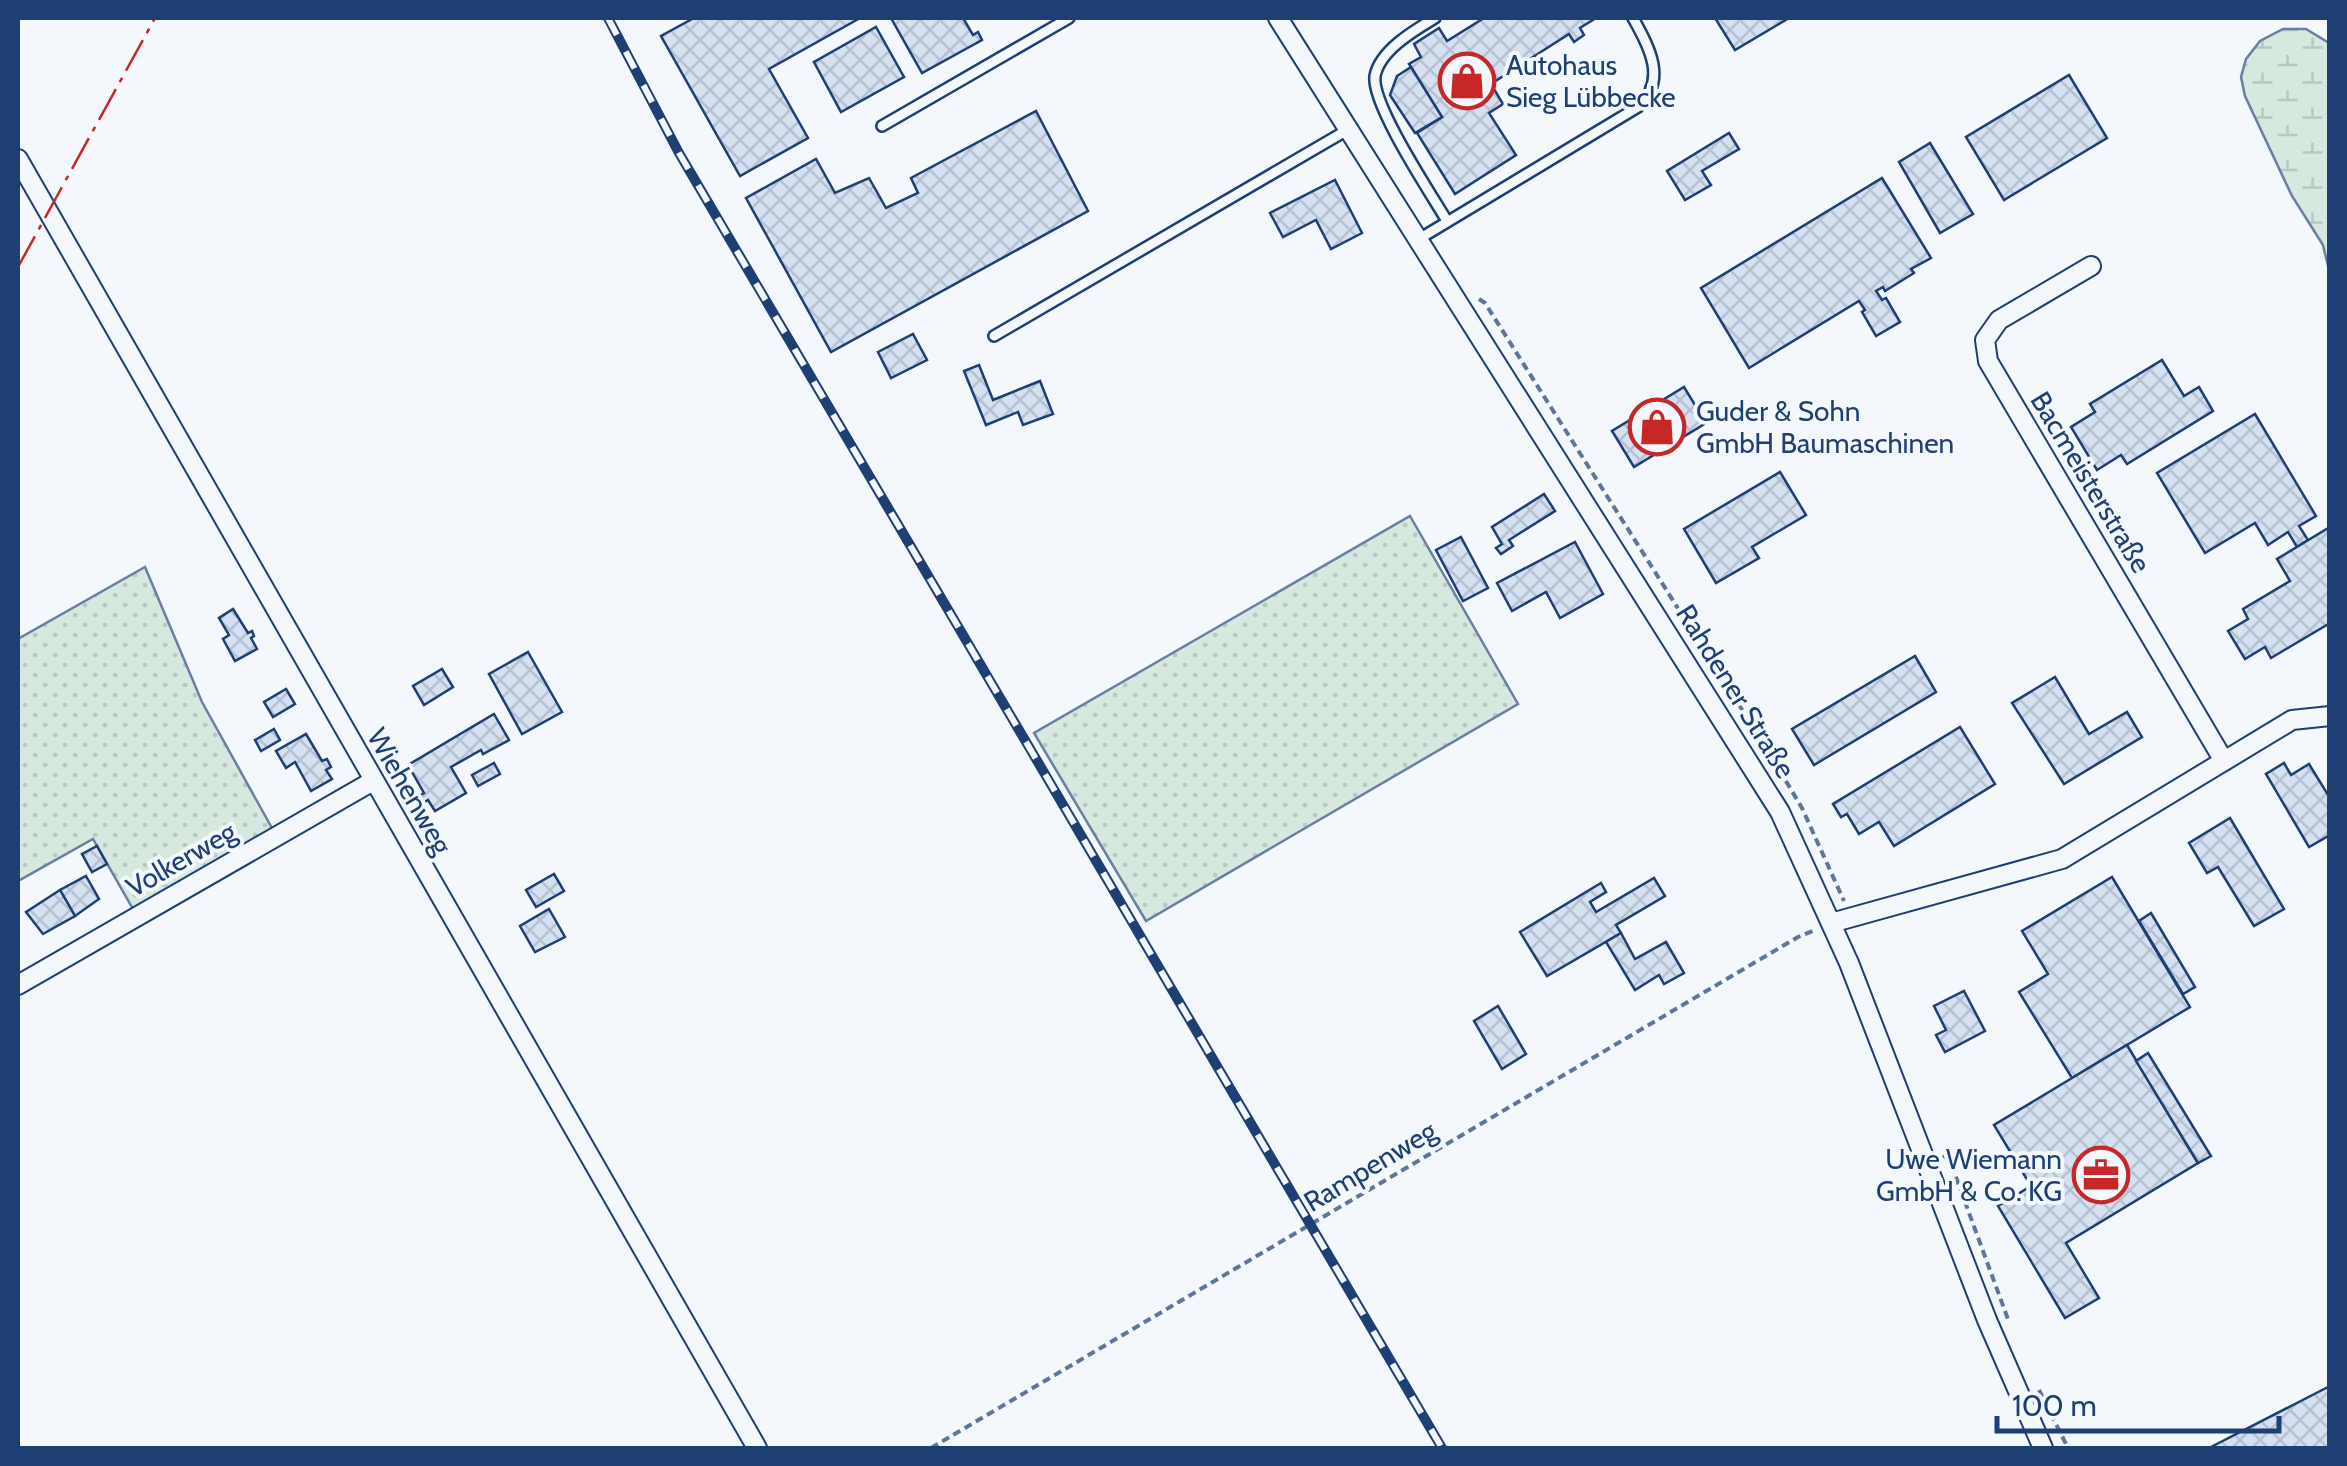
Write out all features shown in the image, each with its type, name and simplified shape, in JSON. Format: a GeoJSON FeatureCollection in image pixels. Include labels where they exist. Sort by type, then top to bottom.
{"type":"FeatureCollection","features":[{"type":"Feature","properties":{"kind":"street","name":"Rahdener Straße"},"geometry":{"type":"LineString","coordinates":[[1278,18],[1780,812],[1832,923],[1994,1338],[2043,1448]]}},
{"type":"Feature","properties":{"kind":"street","name":"Wiehenweg"},"geometry":{"type":"LineString","coordinates":[[18,159],[757,1448]]}},
{"type":"Feature","properties":{"kind":"street","name":"Bacmeisterstraße"},"geometry":{"type":"LineString","coordinates":[[2090,266],[1999,320],[1985,340],[1988,361],[2224,761]]}},
{"type":"Feature","properties":{"kind":"street"},"geometry":{"type":"LineString","coordinates":[[1832,923],[2062,859],[2292,720],[2330,716]]}},
{"type":"Feature","properties":{"kind":"street","name":"Volkerweg"},"geometry":{"type":"LineString","coordinates":[[18,984],[372,781]]}},
{"type":"Feature","properties":{"kind":"lane"},"geometry":{"type":"LineString","coordinates":[[882,126],[1069,18]]}},
{"type":"Feature","properties":{"kind":"lane"},"geometry":{"type":"LineString","coordinates":[[1435,18],[1393,49],[1376,75],[1376,91],[1448,221]]}},
{"type":"Feature","properties":{"kind":"lane"},"geometry":{"type":"LineString","coordinates":[[1419,239],[1531,174],[1650,96],[1655,82],[1652,61],[1634,18]]}},
{"type":"Feature","properties":{"kind":"lane"},"geometry":{"type":"LineString","coordinates":[[994,336],[1349,129]]}},
{"type":"Feature","properties":{"kind":"path"},"geometry":{"type":"LineString","coordinates":[[1470,292],[1486,304],[1765,746],[1802,808],[1851,917]]}},
{"type":"Feature","properties":{"kind":"path","name":"Rampenweg"},"geometry":{"type":"LineString","coordinates":[[931,1448],[1798,937],[1832,923]]}},
{"type":"Feature","properties":{"kind":"green space"},"geometry":{"type":"Polygon","coordinates":[[[2283,29],[2306,29],[2329,43],[2329,270],[2323,245],[2292,196],[2245,96],[2241,77],[2246,59],[2260,41],[2283,29]]]}},
{"type":"Feature","properties":{"kind":"green space"},"geometry":{"type":"Polygon","coordinates":[[[1410,516],[1518,704],[1146,921],[1034,733],[1410,516]]]}},
{"type":"Feature","properties":{"kind":"green space"},"geometry":{"type":"Polygon","coordinates":[[[145,567],[202,702],[273,830],[133,909],[93,839],[18,881],[18,639],[145,567]]]}},
{"type":"Feature","properties":{"kind":"building"},"geometry":{"type":"Polygon","coordinates":[[[694,18],[860,18],[769,69],[808,138],[740,176],[661,36],[694,18]]]}},
{"type":"Feature","properties":{"kind":"building"},"geometry":{"type":"Polygon","coordinates":[[[891,18],[963,18],[973,35],[978,32],[982,40],[922,73],[891,18]]]}},
{"type":"Feature","properties":{"kind":"building"},"geometry":{"type":"Polygon","coordinates":[[[1484,18],[1596,18],[1580,28],[1584,35],[1574,42],[1569,34],[1491,84],[1503,104],[1489,113],[1516,155],[1455,194],[1417,133],[1442,117],[1409,64],[1421,57],[1414,44],[1439,28],[1447,41],[1484,18]]]}},
{"type":"Feature","properties":{"kind":"building"},"geometry":{"type":"Polygon","coordinates":[[[1715,18],[1789,18],[1735,50],[1715,18]]]}},
{"type":"Feature","properties":{"kind":"building"},"geometry":{"type":"Polygon","coordinates":[[[876,27],[904,77],[841,112],[814,62],[876,27]]]}},
{"type":"Feature","properties":{"kind":"building"},"geometry":{"type":"Polygon","coordinates":[[[1411,67],[1442,117],[1415,133],[1390,95],[1397,76],[1411,67]]]}},
{"type":"Feature","properties":{"kind":"building"},"geometry":{"type":"Polygon","coordinates":[[[2069,75],[2107,138],[2004,200],[1966,137],[2069,75]]]}},
{"type":"Feature","properties":{"kind":"building"},"geometry":{"type":"Polygon","coordinates":[[[1036,111],[1088,211],[831,352],[746,198],[816,159],[835,193],[869,178],[886,208],[918,193],[911,178],[1036,111]]]}},
{"type":"Feature","properties":{"kind":"building"},"geometry":{"type":"Polygon","coordinates":[[[1729,133],[1739,149],[1702,171],[1711,185],[1685,200],[1667,171],[1729,133]]]}},
{"type":"Feature","properties":{"kind":"building"},"geometry":{"type":"Polygon","coordinates":[[[1930,143],[1973,214],[1940,233],[1899,162],[1930,143]]]}},
{"type":"Feature","properties":{"kind":"building"},"geometry":{"type":"Polygon","coordinates":[[[1882,178],[1931,258],[1885,291],[1883,287],[1876,291],[1882,300],[1886,298],[1900,322],[1876,336],[1859,301],[1749,368],[1701,288],[1882,178]]]}},
{"type":"Feature","properties":{"kind":"building"},"geometry":{"type":"Polygon","coordinates":[[[1335,180],[1362,233],[1331,249],[1316,220],[1283,237],[1270,213],[1335,180]]]}},
{"type":"Feature","properties":{"kind":"building"},"geometry":{"type":"Polygon","coordinates":[[[913,334],[927,360],[891,378],[878,352],[913,334]]]}},
{"type":"Feature","properties":{"kind":"building"},"geometry":{"type":"Polygon","coordinates":[[[2162,360],[2184,396],[2199,387],[2213,411],[2127,464],[2121,455],[2097,470],[2071,427],[2095,412],[2090,404],[2162,360]]]}},
{"type":"Feature","properties":{"kind":"building"},"geometry":{"type":"Polygon","coordinates":[[[979,365],[993,400],[1040,381],[1053,414],[1023,425],[1018,412],[986,425],[964,371],[979,365]]]}},
{"type":"Feature","properties":{"kind":"building"},"geometry":{"type":"Polygon","coordinates":[[[1684,387],[1706,423],[1634,467],[1612,431],[1684,387]]]}},
{"type":"Feature","properties":{"kind":"building"},"geometry":{"type":"Polygon","coordinates":[[[2255,414],[2316,516],[2299,526],[2308,540],[2297,547],[2288,532],[2268,545],[2255,523],[2205,553],[2157,473],[2255,414]]]}},
{"type":"Feature","properties":{"kind":"building"},"geometry":{"type":"Polygon","coordinates":[[[1780,472],[1806,515],[1752,547],[1759,558],[1716,583],[1684,529],[1780,472]]]}},
{"type":"Feature","properties":{"kind":"building"},"geometry":{"type":"Polygon","coordinates":[[[1544,494],[1555,511],[1509,540],[1513,546],[1501,554],[1496,548],[1502,544],[1492,527],[1544,494]]]}},
{"type":"Feature","properties":{"kind":"building"},"geometry":{"type":"Polygon","coordinates":[[[2330,527],[2330,623],[2271,658],[2265,647],[2245,659],[2228,631],[2248,619],[2243,609],[2290,581],[2277,559],[2330,527]]]}},
{"type":"Feature","properties":{"kind":"building"},"geometry":{"type":"Polygon","coordinates":[[[1461,537],[1488,588],[1463,601],[1436,550],[1461,537]]]}},
{"type":"Feature","properties":{"kind":"building"},"geometry":{"type":"Polygon","coordinates":[[[1575,542],[1603,594],[1560,618],[1546,592],[1512,611],[1497,583],[1575,542]]]}},
{"type":"Feature","properties":{"kind":"building"},"geometry":{"type":"Polygon","coordinates":[[[233,609],[248,633],[252,631],[257,649],[235,661],[223,639],[229,635],[219,618],[233,609]]]}},
{"type":"Feature","properties":{"kind":"building"},"geometry":{"type":"Polygon","coordinates":[[[528,652],[562,712],[522,734],[489,674],[528,652]]]}},
{"type":"Feature","properties":{"kind":"building"},"geometry":{"type":"Polygon","coordinates":[[[1915,656],[1936,692],[1814,765],[1792,729],[1915,656]]]}},
{"type":"Feature","properties":{"kind":"building"},"geometry":{"type":"Polygon","coordinates":[[[442,669],[453,687],[424,705],[413,686],[442,669]]]}},
{"type":"Feature","properties":{"kind":"building"},"geometry":{"type":"Polygon","coordinates":[[[2055,677],[2089,734],[2127,712],[2142,737],[2064,784],[2012,703],[2055,677]]]}},
{"type":"Feature","properties":{"kind":"building"},"geometry":{"type":"Polygon","coordinates":[[[286,689],[295,704],[273,717],[264,702],[286,689]]]}},
{"type":"Feature","properties":{"kind":"building"},"geometry":{"type":"Polygon","coordinates":[[[494,714],[509,740],[451,767],[466,793],[435,811],[428,800],[423,803],[419,796],[424,793],[408,765],[494,714]]]}},
{"type":"Feature","properties":{"kind":"building"},"geometry":{"type":"Polygon","coordinates":[[[1960,727],[1995,784],[1894,846],[1879,822],[1859,834],[1847,814],[1841,817],[1833,804],[1960,727]]]}},
{"type":"Feature","properties":{"kind":"building"},"geometry":{"type":"Polygon","coordinates":[[[274,729],[280,740],[261,751],[255,740],[274,729]]]}},
{"type":"Feature","properties":{"kind":"building"},"geometry":{"type":"Polygon","coordinates":[[[306,734],[322,761],[327,759],[331,767],[326,770],[332,779],[311,791],[295,762],[286,768],[276,751],[306,734]]]}},
{"type":"Feature","properties":{"kind":"building"},"geometry":{"type":"Polygon","coordinates":[[[494,763],[500,774],[478,786],[472,775],[494,763]]]}},
{"type":"Feature","properties":{"kind":"building"},"geometry":{"type":"Polygon","coordinates":[[[2284,763],[2291,775],[2309,764],[2330,798],[2330,835],[2309,847],[2266,774],[2284,763]]]}},
{"type":"Feature","properties":{"kind":"building"},"geometry":{"type":"Polygon","coordinates":[[[2230,818],[2284,909],[2254,926],[2218,867],[2207,873],[2189,843],[2230,818]]]}},
{"type":"Feature","properties":{"kind":"building"},"geometry":{"type":"Polygon","coordinates":[[[97,846],[107,864],[92,872],[82,854],[97,846]]]}},
{"type":"Feature","properties":{"kind":"building"},"geometry":{"type":"Polygon","coordinates":[[[554,874],[564,891],[536,907],[526,890],[554,874]]]}},
{"type":"Feature","properties":{"kind":"building"},"geometry":{"type":"Polygon","coordinates":[[[86,876],[99,899],[75,916],[60,890],[86,876]]]}},
{"type":"Feature","properties":{"kind":"building"},"geometry":{"type":"Polygon","coordinates":[[[2112,877],[2190,1007],[2072,1078],[2019,992],[2048,974],[2022,931],[2112,877]]]}},
{"type":"Feature","properties":{"kind":"building"},"geometry":{"type":"Polygon","coordinates":[[[1654,878],[1665,896],[1616,925],[1621,933],[1547,976],[1520,932],[1601,883],[1606,892],[1590,902],[1596,912],[1654,878]]]}},
{"type":"Feature","properties":{"kind":"building"},"geometry":{"type":"Polygon","coordinates":[[[60,890],[75,916],[43,934],[26,912],[60,890]]]}},
{"type":"Feature","properties":{"kind":"building"},"geometry":{"type":"Polygon","coordinates":[[[549,909],[565,937],[535,952],[520,926],[549,909]]]}},
{"type":"Feature","properties":{"kind":"building"},"geometry":{"type":"Polygon","coordinates":[[[2151,913],[2195,987],[2183,994],[2139,921],[2151,913]]]}},
{"type":"Feature","properties":{"kind":"building"},"geometry":{"type":"Polygon","coordinates":[[[1621,933],[1635,959],[1666,942],[1684,973],[1664,984],[1659,975],[1635,990],[1606,942],[1621,933]]]}},
{"type":"Feature","properties":{"kind":"building"},"geometry":{"type":"Polygon","coordinates":[[[1964,991],[1985,1031],[1945,1052],[1936,1035],[1946,1030],[1934,1006],[1964,991]]]}},
{"type":"Feature","properties":{"kind":"building"},"geometry":{"type":"Polygon","coordinates":[[[1498,1006],[1526,1054],[1502,1069],[1474,1021],[1498,1006]]]}},
{"type":"Feature","properties":{"kind":"building","name":"Uwe Wiemann GmbH & Co. KG"},"geometry":{"type":"Polygon","coordinates":[[[2127,1045],[2198,1163],[2066,1243],[2099,1298],[2065,1318],[1998,1206],[2031,1186],[1994,1125],[2127,1045]]]}},
{"type":"Feature","properties":{"kind":"building"},"geometry":{"type":"Polygon","coordinates":[[[2148,1053],[2211,1156],[2198,1163],[2136,1061],[2148,1053]]]}},
{"type":"Feature","properties":{"kind":"building"},"geometry":{"type":"Polygon","coordinates":[[[2330,1386],[2330,1448],[2209,1448],[2330,1386]]]}},
{"type":"Feature","properties":{"kind":"railway"},"geometry":{"type":"LineString","coordinates":[[608,18],[679,153],[1442,1448]]}},
{"type":"Feature","properties":{"kind":"power"},"geometry":{"type":"LineString","coordinates":[[18,267],[155,18]]}},
{"type":"Feature","properties":{"kind":"place","name":"Autohaus Sieg Lübbecke"},"geometry":{"type":"Point","coordinates":[1467,81]}},
{"type":"Feature","properties":{"kind":"place","name":"Guder & Sohn GmbH Baumaschinen"},"geometry":{"type":"Point","coordinates":[1657,427]}},
{"type":"Feature","properties":{"kind":"place","name":"Uwe Wiemann GmbH & Co. KG"},"geometry":{"type":"Point","coordinates":[2101,1175]}}]}
